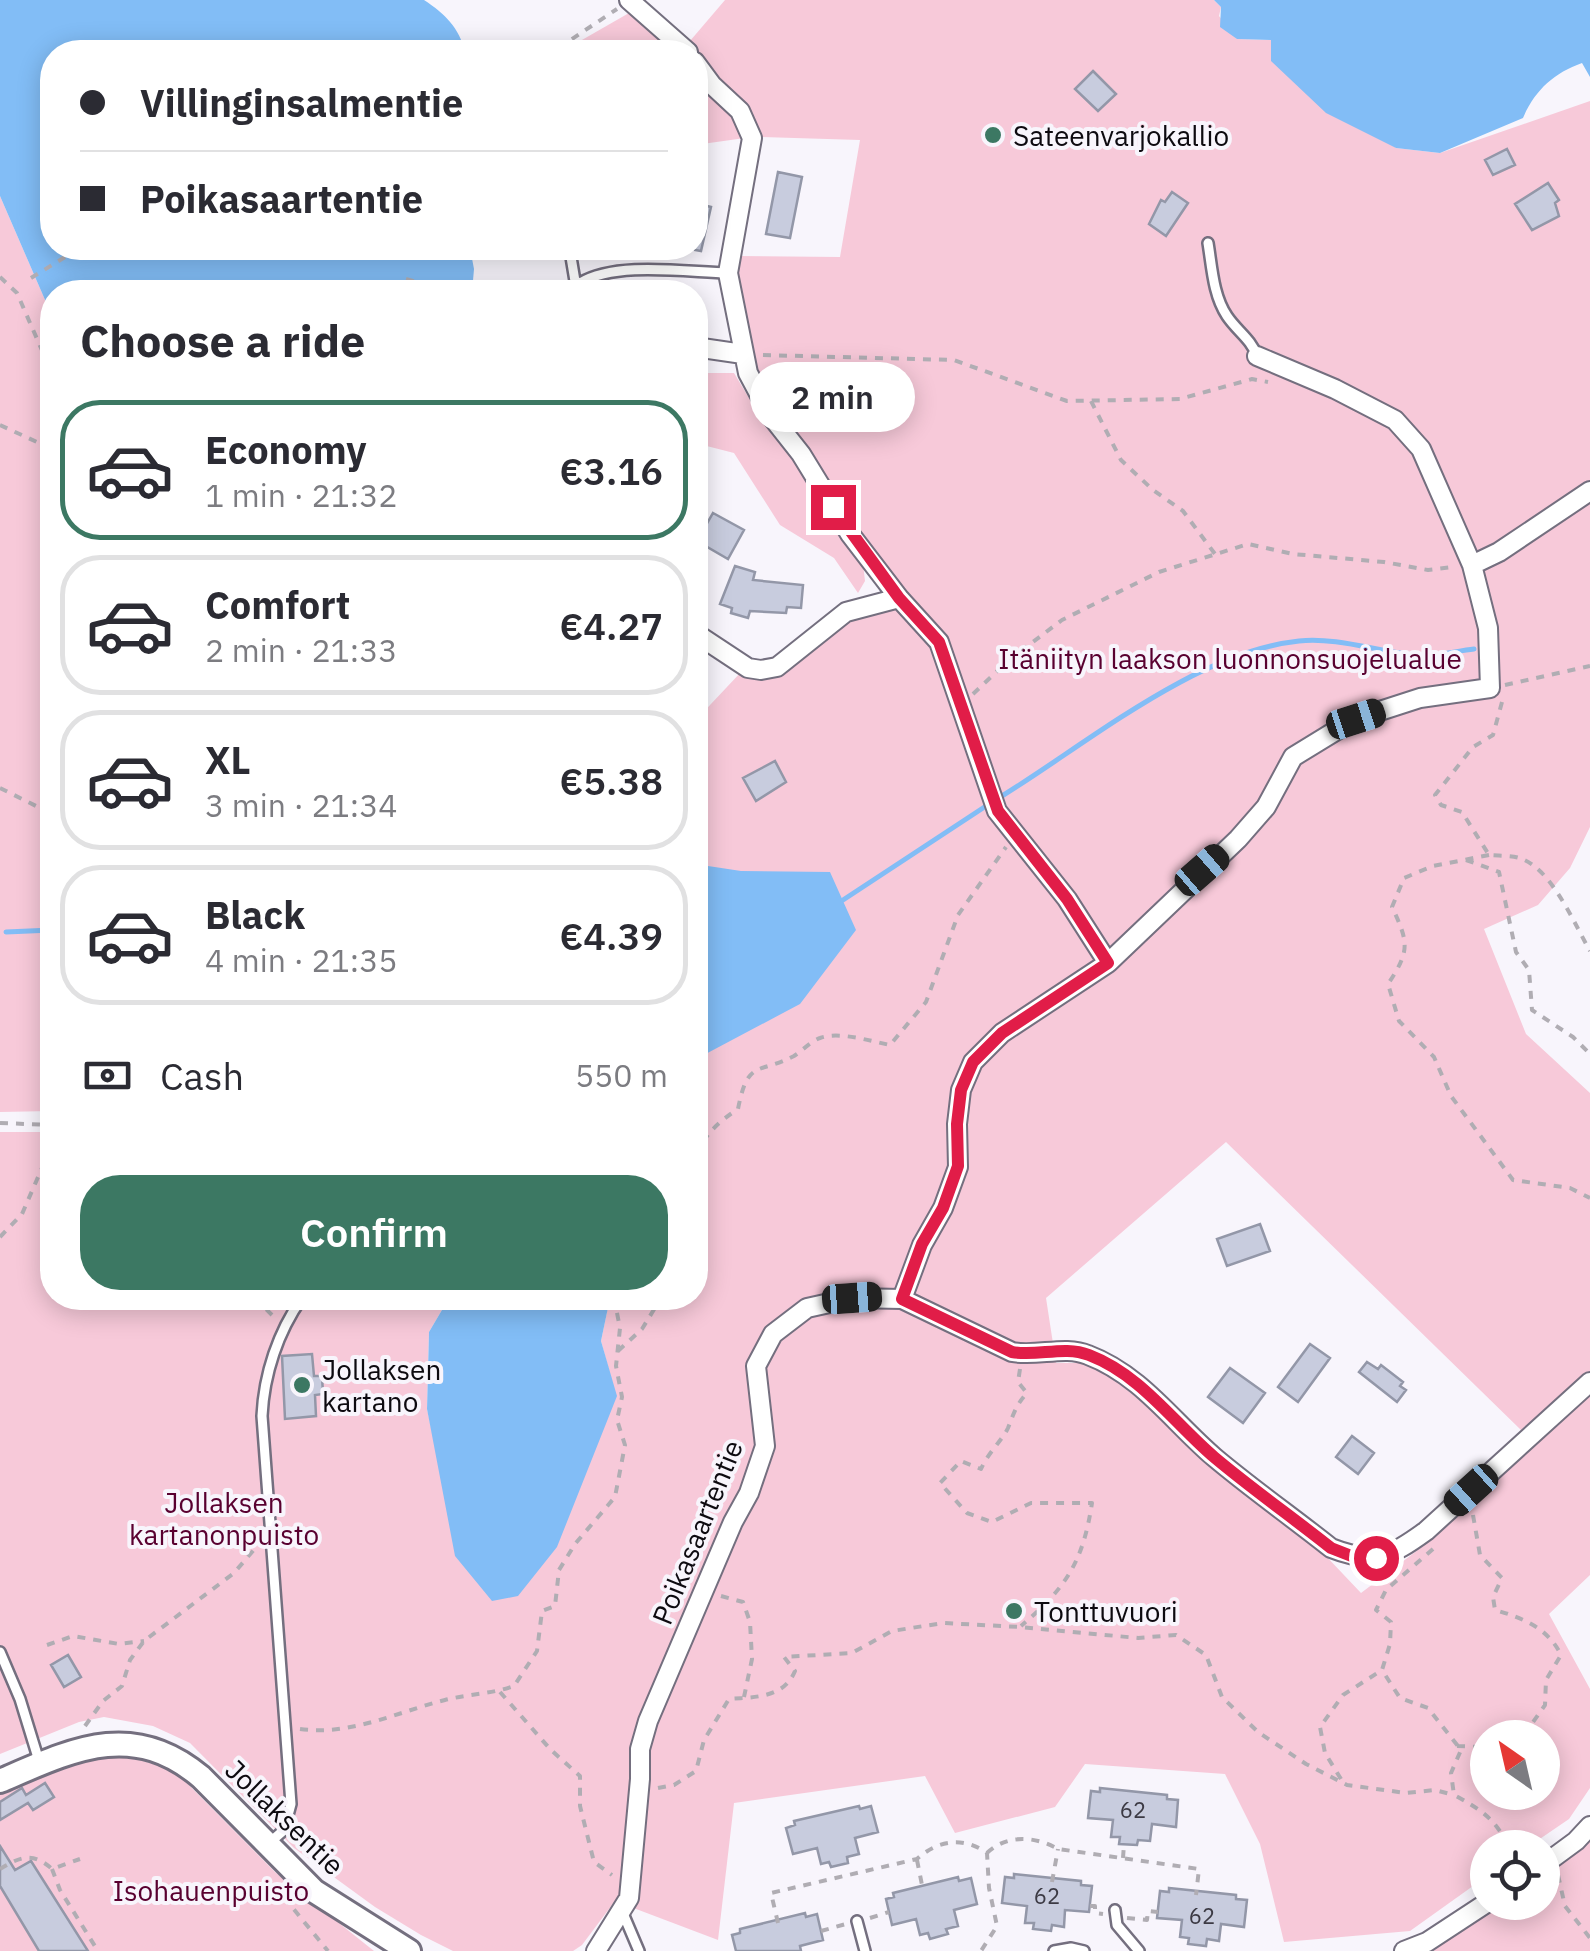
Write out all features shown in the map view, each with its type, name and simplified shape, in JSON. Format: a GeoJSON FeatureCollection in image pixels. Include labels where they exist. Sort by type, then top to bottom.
{"type":"FeatureCollection","features":[{"type":"Feature","properties":{"kind":"street"},"geometry":{"type":"LineString","coordinates":[[629,0],[674,40]]}},
{"type":"Feature","properties":{"kind":"street"},"geometry":{"type":"LineString","coordinates":[[708,80],[740,111],[752,138],[728,273],[748,372],[771,416],[850,534],[939,642],[998,811],[1067,899],[1108,963]]}},
{"type":"Feature","properties":{"kind":"street"},"geometry":{"type":"LineString","coordinates":[[708,349],[743,354]]}},
{"type":"Feature","properties":{"kind":"street"},"geometry":{"type":"LineString","coordinates":[[1257,356],[1395,420],[1421,449],[1472,565],[1488,628],[1490,688],[1420,698],[1356,719],[1293,757],[1266,807],[1238,839],[1108,963],[1002,1033],[973,1062],[961,1090],[958,1166],[902,1299],[1022,1354],[1069,1350],[1116,1369],[1166,1408],[1213,1456],[1331,1548],[1354,1557],[1376,1558],[1398,1551],[1426,1531],[1590,1382]]}},
{"type":"Feature","properties":{"kind":"street"},"geometry":{"type":"LineString","coordinates":[[1472,565],[1499,552],[1590,491]]}},
{"type":"Feature","properties":{"kind":"street"},"geometry":{"type":"LineString","coordinates":[[708,642],[748,668],[777,667],[846,612],[899,598]]}},
{"type":"Feature","properties":{"kind":"street","name":"Poikasaartentie"},"geometry":{"type":"LineString","coordinates":[[596,1951],[629,1898],[640,1749],[648,1722],[766,1446],[756,1366],[773,1334],[806,1308],[879,1296],[902,1299]]}},
{"type":"Feature","properties":{"kind":"street","name":"Jollaksentie"},"geometry":{"type":"LineString","coordinates":[[0,1781],[96,1744],[156,1750],[186,1764],[201,1777],[314,1890],[408,1951]]}},
{"type":"Feature","properties":{"kind":"street"},"geometry":{"type":"LineString","coordinates":[[1560,1858],[1590,1826]]}},
{"type":"Feature","properties":{"kind":"street"},"geometry":{"type":"LineString","coordinates":[[1404,1951],[1427,1942],[1470,1914]]}},
{"type":"Feature","properties":{"kind":"lane"},"geometry":{"type":"LineString","coordinates":[[1208,243],[1223,309],[1252,343],[1257,356]]}},
{"type":"Feature","properties":{"kind":"lane"},"geometry":{"type":"LineString","coordinates":[[585,280],[623,271],[728,273]]}},
{"type":"Feature","properties":{"kind":"lane"},"geometry":{"type":"LineString","coordinates":[[266,1846],[284,1830],[291,1804],[263,1387],[296,1310]]}},
{"type":"Feature","properties":{"kind":"lane"},"geometry":{"type":"LineString","coordinates":[[0,1652],[20,1698],[40,1764]]}},
{"type":"Feature","properties":{"kind":"lane"},"geometry":{"type":"LineString","coordinates":[[622,1912],[639,1951]]}},
{"type":"Feature","properties":{"kind":"lane"},"geometry":{"type":"LineString","coordinates":[[1115,1913],[1117,1925],[1138,1951]]}},
{"type":"Feature","properties":{"kind":"lane"},"geometry":{"type":"LineString","coordinates":[[857,1921],[865,1951]]}},
{"type":"Feature","properties":{"kind":"lane"},"geometry":{"type":"LineString","coordinates":[[1054,1951],[1084,1951]]}},
{"type":"Feature","properties":{"kind":"path"},"geometry":{"type":"LineString","coordinates":[[570,40],[629,0]]}},
{"type":"Feature","properties":{"kind":"path"},"geometry":{"type":"LineString","coordinates":[[31,278],[59,260]]}},
{"type":"Feature","properties":{"kind":"path"},"geometry":{"type":"LineString","coordinates":[[0,278],[16,293],[40,346]]}},
{"type":"Feature","properties":{"kind":"path"},"geometry":{"type":"LineString","coordinates":[[406,278],[412,280]]}},
{"type":"Feature","properties":{"kind":"path"},"geometry":{"type":"LineString","coordinates":[[743,354],[954,360],[1067,400],[1090,402],[1180,399],[1252,379],[1278,384],[1306,376]]}},
{"type":"Feature","properties":{"kind":"path"},"geometry":{"type":"LineString","coordinates":[[1090,402],[1121,460],[1184,512],[1216,554]]}},
{"type":"Feature","properties":{"kind":"path"},"geometry":{"type":"LineString","coordinates":[[0,425],[40,443]]}},
{"type":"Feature","properties":{"kind":"path"},"geometry":{"type":"LineString","coordinates":[[962,704],[1009,660],[1062,620],[1159,572],[1248,544],[1293,554],[1428,570],[1472,565]]}},
{"type":"Feature","properties":{"kind":"path"},"geometry":{"type":"LineString","coordinates":[[1490,688],[1590,666]]}},
{"type":"Feature","properties":{"kind":"path"},"geometry":{"type":"LineString","coordinates":[[1489,855],[1462,812],[1440,805],[1436,795],[1473,746],[1492,736],[1510,684]]}},
{"type":"Feature","properties":{"kind":"path"},"geometry":{"type":"LineString","coordinates":[[0,788],[40,808]]}},
{"type":"Feature","properties":{"kind":"path"},"geometry":{"type":"LineString","coordinates":[[708,1133],[738,1110],[742,1087],[755,1068],[792,1057],[820,1037],[890,1044],[926,1002],[958,915],[1016,834]]}},
{"type":"Feature","properties":{"kind":"path"},"geometry":{"type":"LineString","coordinates":[[1590,951],[1560,896],[1522,859],[1489,855],[1434,866],[1404,878],[1392,908],[1406,936],[1405,958],[1388,984],[1400,1021],[1434,1057],[1451,1096],[1512,1180],[1570,1188],[1590,1198]]}},
{"type":"Feature","properties":{"kind":"path"},"geometry":{"type":"LineString","coordinates":[[1466,860],[1500,872],[1516,952],[1529,970],[1532,1010],[1573,1037],[1590,1054]]}},
{"type":"Feature","properties":{"kind":"path"},"geometry":{"type":"LineString","coordinates":[[0,1124],[40,1125]]}},
{"type":"Feature","properties":{"kind":"path"},"geometry":{"type":"LineString","coordinates":[[0,1237],[22,1214],[40,1173]]}},
{"type":"Feature","properties":{"kind":"path"},"geometry":{"type":"LineString","coordinates":[[269,1310],[287,1326]]}},
{"type":"Feature","properties":{"kind":"path"},"geometry":{"type":"LineString","coordinates":[[285,1727],[310,1730],[354,1726],[468,1694],[514,1686],[537,1651],[542,1611],[555,1606],[559,1570],[575,1544],[615,1497],[625,1444],[617,1420],[622,1397],[616,1366],[620,1328],[616,1310]]}},
{"type":"Feature","properties":{"kind":"path"},"geometry":{"type":"LineString","coordinates":[[618,1351],[642,1329],[654,1310]]}},
{"type":"Feature","properties":{"kind":"path"},"geometry":{"type":"LineString","coordinates":[[1020,1626],[1049,1602],[1070,1577],[1087,1540],[1092,1503],[1030,1502],[992,1522],[967,1513],[940,1482],[961,1460],[981,1468],[991,1448],[1007,1431],[1013,1408],[1027,1393],[1018,1382],[1022,1354]]}},
{"type":"Feature","properties":{"kind":"path"},"geometry":{"type":"LineString","coordinates":[[1471,1490],[1480,1554],[1502,1578],[1493,1598],[1496,1610],[1525,1619],[1554,1640],[1561,1655],[1546,1680],[1546,1705],[1535,1720]]}},
{"type":"Feature","properties":{"kind":"path"},"geometry":{"type":"LineString","coordinates":[[1460,1524],[1473,1515]]}},
{"type":"Feature","properties":{"kind":"path"},"geometry":{"type":"LineString","coordinates":[[85,1726],[103,1701],[122,1686],[130,1660],[144,1641],[234,1572],[270,1531]]}},
{"type":"Feature","properties":{"kind":"path"},"geometry":{"type":"LineString","coordinates":[[1344,1784],[1325,1753],[1320,1726],[1343,1695],[1382,1670],[1390,1644],[1391,1622],[1376,1610],[1386,1590],[1438,1544]]}},
{"type":"Feature","properties":{"kind":"path"},"geometry":{"type":"LineString","coordinates":[[702,1595],[726,1596],[743,1602],[750,1622],[752,1659],[744,1698]]}},
{"type":"Feature","properties":{"kind":"path"},"geometry":{"type":"LineString","coordinates":[[639,1792],[674,1785],[696,1771],[704,1740],[730,1699],[767,1696],[790,1682],[795,1671],[784,1657],[852,1653],[892,1632],[943,1623],[1020,1626],[1138,1638],[1176,1634],[1206,1655],[1222,1698],[1258,1732],[1306,1764],[1344,1784],[1406,1793],[1435,1790],[1454,1795],[1501,1830]]}},
{"type":"Feature","properties":{"kind":"path"},"geometry":{"type":"LineString","coordinates":[[47,1644],[73,1636],[118,1644],[144,1641]]}},
{"type":"Feature","properties":{"kind":"path"},"geometry":{"type":"LineString","coordinates":[[1382,1670],[1400,1698],[1428,1708],[1461,1750],[1450,1773],[1454,1795]]}},
{"type":"Feature","properties":{"kind":"path"},"geometry":{"type":"LineString","coordinates":[[500,1691],[551,1750],[580,1776],[580,1806],[594,1862],[612,1875],[632,1876]]}},
{"type":"Feature","properties":{"kind":"path"},"geometry":{"type":"LineString","coordinates":[[1457,1746],[1470,1747]]}},
{"type":"Feature","properties":{"kind":"path"},"geometry":{"type":"LineString","coordinates":[[987,1852],[1016,1839],[1037,1838],[1058,1849],[1199,1870],[1196,1896]]}},
{"type":"Feature","properties":{"kind":"path"},"geometry":{"type":"LineString","coordinates":[[778,1923],[771,1893],[917,1859],[932,1846],[955,1841],[987,1852]]}},
{"type":"Feature","properties":{"kind":"path"},"geometry":{"type":"LineString","coordinates":[[1122,1858],[1124,1844]]}},
{"type":"Feature","properties":{"kind":"path"},"geometry":{"type":"LineString","coordinates":[[1052,1882],[1058,1849]]}},
{"type":"Feature","properties":{"kind":"path"},"geometry":{"type":"LineString","coordinates":[[981,1951],[997,1926],[987,1852]]}},
{"type":"Feature","properties":{"kind":"path"},"geometry":{"type":"LineString","coordinates":[[0,1869],[23,1856],[33,1856],[52,1869],[60,1890],[98,1951]]}},
{"type":"Feature","properties":{"kind":"path"},"geometry":{"type":"LineString","coordinates":[[52,1869],[80,1859]]}},
{"type":"Feature","properties":{"kind":"path"},"geometry":{"type":"LineString","coordinates":[[917,1859],[923,1890]]}},
{"type":"Feature","properties":{"kind":"path"},"geometry":{"type":"LineString","coordinates":[[838,1866],[841,1877]]}},
{"type":"Feature","properties":{"kind":"path"},"geometry":{"type":"LineString","coordinates":[[288,1867],[278,1890],[328,1951]]}},
{"type":"Feature","properties":{"kind":"path"},"geometry":{"type":"LineString","coordinates":[[1560,1893],[1565,1906],[1590,1938]]}},
{"type":"Feature","properties":{"kind":"path"},"geometry":{"type":"LineString","coordinates":[[1115,1913],[1148,1920],[1148,1911],[1158,1912]]}},
{"type":"Feature","properties":{"kind":"path"},"geometry":{"type":"LineString","coordinates":[[821,1931],[889,1912]]}},
{"type":"Feature","properties":{"kind":"green space"},"geometry":{"type":"Polygon","coordinates":[[[725,0],[1214,0],[1221,7],[1219,16],[1237,39],[1271,40],[1396,148],[1440,153],[1590,101],[1590,827],[1570,868],[1538,905],[1484,929],[1526,1034],[1590,1093],[1590,1372],[1521,1430],[1226,1142],[1046,1298],[1056,1363],[1086,1363],[1109,1376],[1157,1413],[1209,1464],[1325,1555],[1361,1593],[1435,1537],[1590,1395],[1590,1575],[1549,1614],[1590,1689],[1590,1788],[1569,1819],[1553,1830],[1470,1830],[1470,1888],[1410,1931],[1284,1942],[1260,1844],[1225,1774],[1085,1764],[1055,1807],[955,1833],[925,1776],[734,1803],[718,1940],[615,1901],[582,1945],[573,1951],[453,1951],[375,1907],[294,1848],[190,1743],[153,1726],[104,1717],[79,1722],[0,1754],[0,1132],[40,1132],[40,1310],[442,1310],[429,1332],[427,1409],[439,1464],[616,1396],[601,1341],[607,1310],[708,1310],[708,909],[712,867],[708,866],[708,707],[742,671],[752,676],[848,616],[870,608],[892,609],[907,593],[869,550],[756,370],[735,274],[738,256],[840,257],[860,140],[760,137],[741,98],[717,80],[708,67],[708,40],[691,40],[725,0]]]}},
{"type":"Feature","properties":{"kind":"green space"},"geometry":{"type":"Polygon","coordinates":[[[629,13],[664,40],[582,40],[629,13]]]}},
{"type":"Feature","properties":{"kind":"green space"},"geometry":{"type":"Polygon","coordinates":[[[708,85],[735,113],[745,138],[708,143],[708,85]]]}},
{"type":"Feature","properties":{"kind":"green space"},"geometry":{"type":"Polygon","coordinates":[[[0,196],[40,288],[40,1111],[0,1112],[0,196]]]}},
{"type":"Feature","properties":{"kind":"green space"},"geometry":{"type":"Polygon","coordinates":[[[708,373],[734,373],[761,418],[801,471],[845,543],[863,564],[865,581],[858,593],[834,558],[780,525],[734,453],[708,446],[708,373]]]}},
{"type":"Feature","properties":{"kind":"green space","name":"Isohauenpuisto"},"geometry":{"type":"Polygon","coordinates":[[[100,1755],[128,1756],[175,1771],[275,1872],[374,1951],[0,1951],[0,1790],[66,1763],[100,1755]]]}},
{"type":"Feature","properties":{"kind":"green space"},"geometry":{"type":"Polygon","coordinates":[[[1590,1839],[1590,1951],[1431,1951],[1479,1920],[1560,1920],[1560,1863],[1590,1839]]]}},
{"type":"Feature","properties":{"kind":"water"},"geometry":{"type":"Polygon","coordinates":[[[0,0],[424,0],[450,22],[461,40],[40,40],[40,260],[472,260],[473,280],[40,280],[40,288],[0,196],[0,0]]]}},
{"type":"Feature","properties":{"kind":"water"},"geometry":{"type":"Polygon","coordinates":[[[1214,0],[1590,0],[1590,77],[1582,63],[1572,67],[1540,91],[1523,118],[1440,153],[1396,148],[1326,113],[1271,61],[1271,40],[1237,39],[1220,27],[1221,7],[1214,0]]]}},
{"type":"Feature","properties":{"kind":"water"},"geometry":{"type":"Polygon","coordinates":[[[708,866],[741,871],[830,872],[856,930],[800,1004],[708,1053],[708,866]]]}},
{"type":"Feature","properties":{"kind":"water"},"geometry":{"type":"Polygon","coordinates":[[[442,1310],[607,1310],[601,1341],[617,1396],[557,1547],[518,1596],[492,1601],[455,1556],[427,1409],[429,1332],[442,1310]]]}},
{"type":"Feature","properties":{"kind":"building"},"geometry":{"type":"Polygon","coordinates":[[[1093,71],[1116,94],[1098,111],[1075,89],[1093,71]]]}},
{"type":"Feature","properties":{"kind":"building"},"geometry":{"type":"Polygon","coordinates":[[[1507,149],[1515,165],[1493,175],[1485,160],[1507,149]]]}},
{"type":"Feature","properties":{"kind":"building"},"geometry":{"type":"Polygon","coordinates":[[[778,172],[802,177],[790,238],[766,234],[778,172]]]}},
{"type":"Feature","properties":{"kind":"building"},"geometry":{"type":"Polygon","coordinates":[[[1548,183],[1559,200],[1555,203],[1559,216],[1532,230],[1515,204],[1548,183]]]}},
{"type":"Feature","properties":{"kind":"building"},"geometry":{"type":"Polygon","coordinates":[[[1172,192],[1188,203],[1166,236],[1149,224],[1161,200],[1165,202],[1172,192]]]}},
{"type":"Feature","properties":{"kind":"building"},"geometry":{"type":"Polygon","coordinates":[[[713,513],[744,530],[728,559],[708,547],[708,522],[713,513]]]}},
{"type":"Feature","properties":{"kind":"building"},"geometry":{"type":"Polygon","coordinates":[[[735,566],[755,572],[753,580],[803,585],[801,608],[787,607],[786,613],[750,611],[748,618],[731,613],[732,608],[720,604],[735,566]]]}},
{"type":"Feature","properties":{"kind":"building"},"geometry":{"type":"Polygon","coordinates":[[[775,761],[786,782],[756,801],[743,778],[775,761]]]}},
{"type":"Feature","properties":{"kind":"building"},"geometry":{"type":"Polygon","coordinates":[[[1260,1224],[1270,1251],[1227,1266],[1217,1239],[1260,1224]]]}},
{"type":"Feature","properties":{"kind":"building"},"geometry":{"type":"Polygon","coordinates":[[[1310,1344],[1330,1358],[1298,1402],[1278,1387],[1310,1344]]]}},
{"type":"Feature","properties":{"kind":"building","name":"Jollaksen kartano"},"geometry":{"type":"Polygon","coordinates":[[[312,1354],[314,1376],[322,1376],[323,1394],[315,1395],[316,1416],[285,1419],[282,1356],[312,1354]]]}},
{"type":"Feature","properties":{"kind":"building"},"geometry":{"type":"Polygon","coordinates":[[[1367,1362],[1378,1369],[1381,1365],[1403,1382],[1400,1386],[1406,1390],[1397,1402],[1359,1372],[1367,1362]]]}},
{"type":"Feature","properties":{"kind":"building"},"geometry":{"type":"Polygon","coordinates":[[[1230,1368],[1265,1393],[1243,1423],[1208,1397],[1230,1368]]]}},
{"type":"Feature","properties":{"kind":"building"},"geometry":{"type":"Polygon","coordinates":[[[1352,1436],[1374,1453],[1358,1474],[1336,1457],[1352,1436]]]}},
{"type":"Feature","properties":{"kind":"building"},"geometry":{"type":"Polygon","coordinates":[[[68,1655],[81,1677],[64,1687],[51,1665],[68,1655]]]}},
{"type":"Feature","properties":{"kind":"building"},"geometry":{"type":"Polygon","coordinates":[[[45,1783],[54,1797],[33,1810],[28,1803],[0,1820],[0,1802],[22,1788],[26,1795],[45,1783]]]}},
{"type":"Feature","properties":{"kind":"building"},"geometry":{"type":"Polygon","coordinates":[[[1100,1788],[1167,1795],[1167,1799],[1178,1800],[1176,1827],[1152,1824],[1150,1841],[1119,1844],[1120,1837],[1111,1837],[1113,1820],[1088,1818],[1091,1791],[1100,1792],[1100,1788]]]}},
{"type":"Feature","properties":{"kind":"building"},"geometry":{"type":"Polygon","coordinates":[[[871,1806],[878,1832],[855,1838],[859,1854],[847,1857],[848,1863],[831,1867],[829,1862],[821,1864],[817,1848],[793,1854],[786,1828],[795,1825],[794,1821],[871,1806]]]}},
{"type":"Feature","properties":{"kind":"building"},"geometry":{"type":"Polygon","coordinates":[[[0,1846],[15,1870],[31,1861],[88,1951],[39,1951],[0,1886],[0,1846]]]}},
{"type":"Feature","properties":{"kind":"building"},"geometry":{"type":"Polygon","coordinates":[[[1014,1874],[1081,1881],[1081,1885],[1092,1886],[1089,1912],[1065,1910],[1064,1927],[1052,1925],[1051,1931],[1033,1929],[1034,1923],[1025,1923],[1027,1906],[1002,1903],[1005,1877],[1014,1878],[1014,1874]]]}},
{"type":"Feature","properties":{"kind":"building"},"geometry":{"type":"Polygon","coordinates":[[[958,1877],[959,1881],[971,1878],[977,1904],[954,1910],[958,1926],[946,1929],[948,1934],[930,1939],[928,1933],[920,1935],[916,1919],[892,1925],[886,1899],[894,1897],[893,1893],[958,1877]]]}},
{"type":"Feature","properties":{"kind":"building"},"geometry":{"type":"Polygon","coordinates":[[[1169,1888],[1236,1895],[1236,1899],[1247,1900],[1244,1927],[1221,1924],[1219,1941],[1207,1939],[1206,1946],[1188,1944],[1189,1938],[1180,1937],[1182,1920],[1157,1918],[1160,1891],[1169,1892],[1169,1888]]]}},
{"type":"Feature","properties":{"kind":"building"},"geometry":{"type":"Polygon","coordinates":[[[805,1913],[806,1917],[817,1914],[823,1940],[800,1946],[801,1951],[736,1951],[732,1935],[740,1933],[740,1929],[805,1913]]]}},
{"type":"Feature","properties":{"kind":"waterway"},"geometry":{"type":"LineString","coordinates":[[1002,796],[1182,681],[1260,649],[1313,640],[1420,656],[1474,649]]}},
{"type":"Feature","properties":{"kind":"waterway"},"geometry":{"type":"LineString","coordinates":[[843,900],[986,806]]}},
{"type":"Feature","properties":{"kind":"waterway"},"geometry":{"type":"LineString","coordinates":[[6,932],[40,931]]}},
{"type":"Feature","properties":{"kind":"place","name":"Sateenvarjokallio"},"geometry":{"type":"Point","coordinates":[993,135]}},
{"type":"Feature","properties":{"kind":"place","name":"Jollaksen kartano"},"geometry":{"type":"Point","coordinates":[302,1385]}},
{"type":"Feature","properties":{"kind":"place","name":"Tonttuvuori"},"geometry":{"type":"Point","coordinates":[1014,1611]}},
{"type":"Feature","properties":{"kind":"route"},"geometry":{"type":"LineString","coordinates":[[833,507],[899,598],[939,642],[998,811],[1067,899],[1108,963],[1002,1033],[973,1062],[961,1090],[958,1166],[902,1299],[1012,1352],[1031,1356],[1069,1350],[1116,1369],[1166,1408],[1213,1456],[1331,1548],[1354,1557],[1376,1558]]}},
{"type":"Feature","properties":{"kind":"park label","name":"Itäniityn laakson luonnonsuojelualue"},"geometry":{"type":"Point","coordinates":[1230,658]}},
{"type":"Feature","properties":{"kind":"park label","name":"Jollaksen kartanonpuisto"},"geometry":{"type":"Point","coordinates":[224,1518]}}]}
